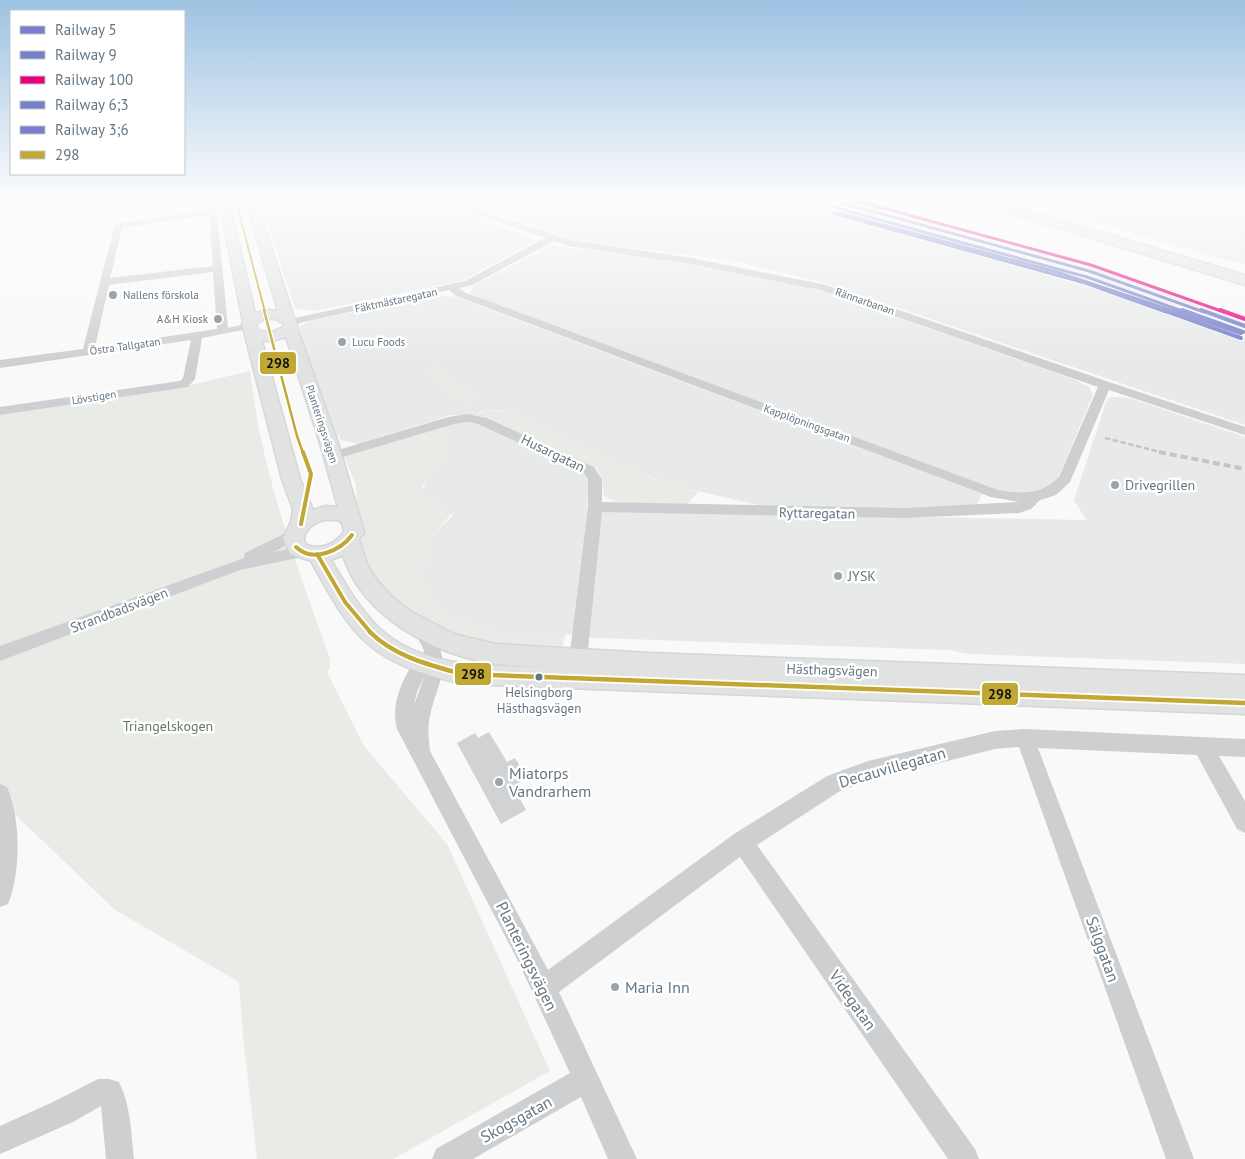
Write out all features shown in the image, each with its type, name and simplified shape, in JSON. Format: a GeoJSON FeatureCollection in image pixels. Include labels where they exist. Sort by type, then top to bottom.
{"type":"FeatureCollection","features":[{"type":"Feature","properties":{"kind":"highway"},"geometry":{"type":"LineString","coordinates":[[1149,255],[1245,295]]}},
{"type":"Feature","properties":{"kind":"highway"},"geometry":{"type":"LineString","coordinates":[[1151,255],[1245,288]]}},
{"type":"Feature","properties":{"kind":"highway"},"geometry":{"type":"LineString","coordinates":[[1165,255],[1245,280]]}},
{"type":"Feature","properties":{"kind":"highway"},"geometry":{"type":"LineString","coordinates":[[1184,255],[1245,274]]}},
{"type":"Feature","properties":{"kind":"highway"},"geometry":{"type":"LineString","coordinates":[[1204,255],[1245,267]]}},
{"type":"Feature","properties":{"kind":"main road"},"geometry":{"type":"LineString","coordinates":[[235,255],[250,327],[291,479],[303,509],[303,541],[344,602],[369,634],[400,655],[431,663],[482,652]]}},
{"type":"Feature","properties":{"kind":"main road","name":"Planteringsvägen"},"geometry":{"type":"LineString","coordinates":[[268,255],[333,456],[356,564],[375,594],[402,618],[423,631]]}},
{"type":"Feature","properties":{"kind":"main road"},"geometry":{"type":"LineString","coordinates":[[273,315],[289,323],[279,336],[260,336],[250,327],[262,316],[273,315]]}},
{"type":"Feature","properties":{"kind":"main road"},"geometry":{"type":"LineString","coordinates":[[326,513],[342,514],[350,530],[331,552],[303,541],[308,519],[326,513]]}},
{"type":"Feature","properties":{"kind":"main road","name":"Hästhagsvägen"},"geometry":{"type":"LineString","coordinates":[[423,631],[451,644],[482,652],[510,656],[1245,685]]}},
{"type":"Feature","properties":{"kind":"main road","name":"Hästhagsvägen"},"geometry":{"type":"LineString","coordinates":[[431,663],[462,674],[539,678],[1245,703]]}},
{"type":"Feature","properties":{"kind":"street"},"geometry":{"type":"LineString","coordinates":[[88,352],[112,255]]}},
{"type":"Feature","properties":{"kind":"street"},"geometry":{"type":"LineString","coordinates":[[217,255],[223,332]]}},
{"type":"Feature","properties":{"kind":"street","name":"Fäktmästaregatan"},"geometry":{"type":"LineString","coordinates":[[289,323],[468,284],[521,255]]}},
{"type":"Feature","properties":{"kind":"street","name":"Rännarbanan"},"geometry":{"type":"LineString","coordinates":[[655,255],[692,260],[822,286],[1105,386],[1245,432]]}},
{"type":"Feature","properties":{"kind":"street"},"geometry":{"type":"LineString","coordinates":[[106,282],[218,268]]}},
{"type":"Feature","properties":{"kind":"street","name":"Kapplöpningsgatan"},"geometry":{"type":"LineString","coordinates":[[453,288],[460,294],[996,494],[1012,497],[1035,497],[1059,487],[1065,479],[1105,386]]}},
{"type":"Feature","properties":{"kind":"street","name":"Östra Tallgatan"},"geometry":{"type":"LineString","coordinates":[[0,364],[250,327]]}},
{"type":"Feature","properties":{"kind":"street"},"geometry":{"type":"LineString","coordinates":[[187,382],[197,336]]}},
{"type":"Feature","properties":{"kind":"street","name":"Lövstigen"},"geometry":{"type":"LineString","coordinates":[[0,411],[187,382]]}},
{"type":"Feature","properties":{"kind":"street","name":"Husargatan"},"geometry":{"type":"LineString","coordinates":[[333,456],[453,420],[473,419],[491,424],[589,470],[595,480],[595,507],[578,660]]}},
{"type":"Feature","properties":{"kind":"street","name":"Ryttaregatan"},"geometry":{"type":"LineString","coordinates":[[595,507],[905,513],[1019,508],[1026,506],[1035,497]]}},
{"type":"Feature","properties":{"kind":"street","name":"Strandbadsvägen"},"geometry":{"type":"LineString","coordinates":[[0,654],[303,541]]}},
{"type":"Feature","properties":{"kind":"street"},"geometry":{"type":"LineString","coordinates":[[423,631],[430,640],[431,663]]}},
{"type":"Feature","properties":{"kind":"street","name":"Planteringsvägen"},"geometry":{"type":"LineString","coordinates":[[431,663],[419,716],[418,735],[422,757],[490,882],[543,988],[623,1159]]}},
{"type":"Feature","properties":{"kind":"street","name":"Decauvillegatan"},"geometry":{"type":"LineString","coordinates":[[543,988],[742,842],[834,783],[868,771],[995,740],[1025,738],[1245,748]]}},
{"type":"Feature","properties":{"kind":"street","name":"Sälggatan"},"geometry":{"type":"LineString","coordinates":[[1025,738],[1180,1159]]}},
{"type":"Feature","properties":{"kind":"street"},"geometry":{"type":"LineString","coordinates":[[1203,746],[1245,822]]}},
{"type":"Feature","properties":{"kind":"street"},"geometry":{"type":"LineString","coordinates":[[0,794],[4,810],[5,885],[0,896]]}},
{"type":"Feature","properties":{"kind":"street","name":"Videgatan"},"geometry":{"type":"LineString","coordinates":[[742,842],[965,1159]]}},
{"type":"Feature","properties":{"kind":"street","name":"Skogsgatan"},"geometry":{"type":"LineString","coordinates":[[446,1159],[586,1079]]}},
{"type":"Feature","properties":{"kind":"street"},"geometry":{"type":"LineString","coordinates":[[0,1140],[63,1112],[98,1093],[109,1092],[114,1102],[120,1159]]}},
{"type":"Feature","properties":{"kind":"shaded area"},"geometry":{"type":"Polygon","coordinates":[[[278,255],[509,255],[461,281],[314,311],[295,308],[278,255]]]}},
{"type":"Feature","properties":{"kind":"shaded area"},"geometry":{"type":"Polygon","coordinates":[[[534,255],[633,255],[736,270],[822,291],[1073,379],[1089,387],[1093,395],[1056,483],[1041,492],[1013,494],[995,489],[476,297],[470,292],[474,285],[534,255]]]}},
{"type":"Feature","properties":{"kind":"shaded area"},"geometry":{"type":"Polygon","coordinates":[[[688,255],[1056,255],[1106,270],[1245,317],[1245,425],[818,281],[733,261],[688,255]]]}},
{"type":"Feature","properties":{"kind":"shaded area"},"geometry":{"type":"Polygon","coordinates":[[[435,295],[456,297],[982,494],[976,506],[903,510],[766,507],[672,485],[638,472],[509,412],[496,410],[482,411],[475,415],[451,415],[358,444],[340,440],[339,435],[333,436],[299,329],[300,326],[310,321],[435,295]]]}},
{"type":"Feature","properties":{"kind":"shaded area"},"geometry":{"type":"Polygon","coordinates":[[[1108,398],[1130,398],[1245,437],[1245,664],[969,654],[947,650],[596,638],[566,634],[476,631],[478,626],[455,619],[437,609],[421,573],[432,536],[453,515],[427,498],[423,492],[426,478],[451,458],[440,449],[442,436],[446,432],[442,427],[449,424],[470,422],[482,424],[583,471],[589,479],[587,511],[1086,520],[1074,500],[1106,402],[1108,398]]]}},
{"type":"Feature","properties":{"kind":"green space"},"geometry":{"type":"Polygon","coordinates":[[[1210,255],[1245,255],[1245,265],[1210,255]]]}},
{"type":"Feature","properties":{"kind":"green space"},"geometry":{"type":"Polygon","coordinates":[[[438,365],[453,379],[477,395],[479,398],[477,401],[468,405],[447,392],[427,370],[438,365]]]}},
{"type":"Feature","properties":{"kind":"green space","name":"Triangelskogen"},"geometry":{"type":"Polygon","coordinates":[[[250,371],[258,425],[268,471],[293,552],[330,659],[330,669],[327,672],[364,746],[447,844],[550,1071],[393,1159],[257,1159],[239,982],[115,910],[0,800],[0,415],[187,386],[250,371]]]}},
{"type":"Feature","properties":{"kind":"green space"},"geometry":{"type":"Polygon","coordinates":[[[487,410],[509,412],[654,479],[698,492],[687,505],[617,502],[604,496],[602,478],[596,468],[490,419],[475,415],[487,410]]]}},
{"type":"Feature","properties":{"kind":"green space"},"geometry":{"type":"Polygon","coordinates":[[[442,427],[448,430],[442,436],[440,449],[452,458],[425,481],[423,487],[424,492],[430,498],[453,512],[432,536],[421,572],[437,609],[455,619],[478,626],[477,631],[566,634],[561,651],[535,652],[451,636],[400,606],[382,587],[363,556],[357,521],[356,485],[344,457],[442,427]]]}},
{"type":"Feature","properties":{"kind":"building","name":"Miatorps Vandrarhem"},"geometry":{"type":"Polygon","coordinates":[[[489,732],[507,762],[515,758],[527,778],[513,786],[526,810],[501,824],[457,743],[475,733],[478,738],[489,732]]]}},
{"type":"Feature","properties":{"kind":"railway"},"geometry":{"type":"LineString","coordinates":[[1105,438],[1164,453]]}},
{"type":"Feature","properties":{"kind":"railway"},"geometry":{"type":"LineString","coordinates":[[1159,452],[1164,453]]}},
{"type":"Feature","properties":{"kind":"railway"},"geometry":{"type":"LineString","coordinates":[[1164,453],[1245,469]]}},
{"type":"Feature","properties":{"kind":"rail line","name":"6;3"},"geometry":{"type":"LineString","coordinates":[[984,255],[1085,283],[1241,338]]}},
{"type":"Feature","properties":{"kind":"rail line","name":"3;6"},"geometry":{"type":"LineString","coordinates":[[995,255],[1057,272],[1241,333]]}},
{"type":"Feature","properties":{"kind":"rail line","name":"9"},"geometry":{"type":"LineString","coordinates":[[1007,255],[1087,277],[1243,332]]}},
{"type":"Feature","properties":{"kind":"rail line","name":"5"},"geometry":{"type":"LineString","coordinates":[[1031,255],[1089,271],[1245,326]]}},
{"type":"Feature","properties":{"kind":"rail line","name":"100"},"geometry":{"type":"LineString","coordinates":[[1055,255],[1091,265],[1245,319]]}},
{"type":"Feature","properties":{"kind":"transit line","name":"298"},"geometry":{"type":"LineString","coordinates":[[250,255],[297,436],[311,474],[301,524]]}},
{"type":"Feature","properties":{"kind":"transit line","name":"298"},"geometry":{"type":"LineString","coordinates":[[296,547],[301,552],[316,555],[334,550],[348,541],[352,535]]}},
{"type":"Feature","properties":{"kind":"transit line","name":"298"},"geometry":{"type":"LineString","coordinates":[[317,554],[345,602],[373,635],[389,647],[408,657],[462,674],[1245,703]]}},
{"type":"Feature","properties":{"kind":"place","name":"Nallens förskola"},"geometry":{"type":"Point","coordinates":[113,295]}},
{"type":"Feature","properties":{"kind":"place","name":"A&H Kiosk"},"geometry":{"type":"Point","coordinates":[218,319]}},
{"type":"Feature","properties":{"kind":"place","name":"Lucu Foods"},"geometry":{"type":"Point","coordinates":[342,342]}},
{"type":"Feature","properties":{"kind":"place","name":"Drivegrillen"},"geometry":{"type":"Point","coordinates":[1115,485]}},
{"type":"Feature","properties":{"kind":"place","name":"JYSK"},"geometry":{"type":"Point","coordinates":[838,576]}},
{"type":"Feature","properties":{"kind":"place","name":"Helsingborg Hästhagsvägen"},"geometry":{"type":"Point","coordinates":[539,677]}},
{"type":"Feature","properties":{"kind":"place","name":"Miatorps Vandrarhem"},"geometry":{"type":"Point","coordinates":[499,782]}},
{"type":"Feature","properties":{"kind":"place","name":"Maria Inn"},"geometry":{"type":"Point","coordinates":[615,987]}}]}
